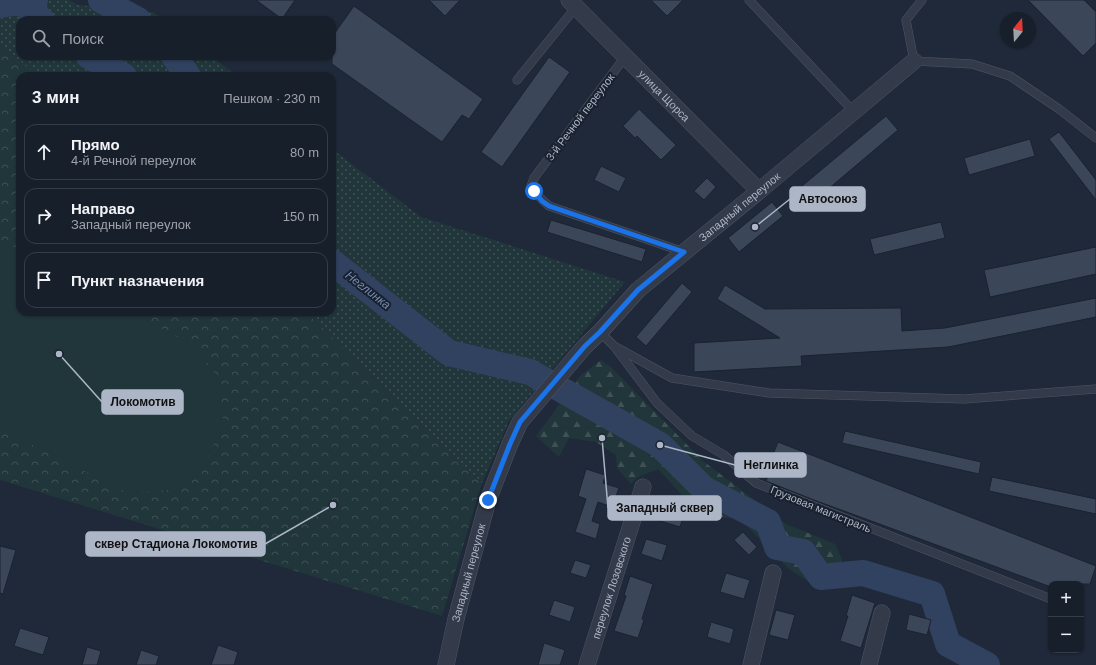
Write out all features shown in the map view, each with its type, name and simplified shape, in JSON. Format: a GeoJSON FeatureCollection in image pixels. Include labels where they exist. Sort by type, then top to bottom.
{"type":"FeatureCollection","features":[{"type":"Feature","properties":{"kind":"street","name":"улица Щорса"},"geometry":{"type":"LineString","coordinates":[[573,4],[759,191]]}},
{"type":"Feature","properties":{"kind":"street","name":"Западный переулок"},"geometry":{"type":"LineString","coordinates":[[446,665],[456,619],[488,500],[520,422],[585,346],[600,332],[638,290],[914,61]]}},
{"type":"Feature","properties":{"kind":"street","name":"переулок Лозовского"},"geometry":{"type":"LineString","coordinates":[[587,665],[643,487]]}},
{"type":"Feature","properties":{"kind":"street"},"geometry":{"type":"LineString","coordinates":[[751,665],[773,573]]}},
{"type":"Feature","properties":{"kind":"street"},"geometry":{"type":"LineString","coordinates":[[869,665],[882,613]]}},
{"type":"Feature","properties":{"kind":"lane"},"geometry":{"type":"LineString","coordinates":[[749,0],[854,112]]}},
{"type":"Feature","properties":{"kind":"lane"},"geometry":{"type":"LineString","coordinates":[[922,0],[906,20],[914,61],[972,64],[1010,76],[1059,109],[1096,138]]}},
{"type":"Feature","properties":{"kind":"lane"},"geometry":{"type":"LineString","coordinates":[[517,80],[573,4]]}},
{"type":"Feature","properties":{"kind":"lane","name":"3-й Речной переулок"},"geometry":{"type":"LineString","coordinates":[[625,56],[534,178],[531,186],[542,201],[549,206],[684,252]]}},
{"type":"Feature","properties":{"kind":"lane"},"geometry":{"type":"LineString","coordinates":[[600,332],[614,346],[672,378],[770,393],[964,399],[1096,389]]}},
{"type":"Feature","properties":{"kind":"lane","name":"Грузовая магистраль"},"geometry":{"type":"LineString","coordinates":[[614,346],[657,403],[692,436],[724,455],[756,483],[1048,598]]}},
{"type":"Feature","properties":{"kind":"green space"},"geometry":{"type":"Polygon","coordinates":[[[0,0],[69,0],[78,5],[153,12],[158,16],[16,16],[16,58],[0,45],[0,0]]]}},
{"type":"Feature","properties":{"kind":"green space"},"geometry":{"type":"Polygon","coordinates":[[[0,45],[16,58],[16,60],[18,60],[33,72],[16,72],[16,316],[310,316],[482,483],[442,616],[0,480],[0,45]]]}},
{"type":"Feature","properties":{"kind":"green space"},"geometry":{"type":"Polygon","coordinates":[[[18,60],[216,60],[232,72],[33,72],[18,60]]]}},
{"type":"Feature","properties":{"kind":"green space"},"geometry":{"type":"Polygon","coordinates":[[[336,152],[421,217],[625,282],[509,421],[482,483],[310,316],[336,316],[336,152]]]}},
{"type":"Feature","properties":{"kind":"green space"},"geometry":{"type":"Polygon","coordinates":[[[0,241],[16,248],[16,316],[139,316],[190,344],[216,375],[224,426],[200,469],[171,490],[126,492],[0,429],[0,241]]]}},
{"type":"Feature","properties":{"kind":"green space"},"geometry":{"type":"Polygon","coordinates":[[[601,360],[611,367],[703,461],[786,524],[835,544],[842,559],[840,568],[818,588],[789,569],[740,519],[710,516],[681,494],[658,469],[638,477],[631,484],[617,468],[616,455],[596,442],[569,438],[559,457],[536,436],[581,375],[601,360]]]}},
{"type":"Feature","properties":{"kind":"building"},"geometry":{"type":"Polygon","coordinates":[[[256,0],[295,0],[284,16],[278,16],[256,0]]]}},
{"type":"Feature","properties":{"kind":"building"},"geometry":{"type":"Polygon","coordinates":[[[429,0],[460,0],[445,16],[429,0]]]}},
{"type":"Feature","properties":{"kind":"building"},"geometry":{"type":"Polygon","coordinates":[[[651,0],[683,0],[667,16],[651,0]]]}},
{"type":"Feature","properties":{"kind":"building"},"geometry":{"type":"Polygon","coordinates":[[[1028,0],[1084,0],[1096,12],[1096,43],[1083,56],[1028,0]]]}},
{"type":"Feature","properties":{"kind":"building"},"geometry":{"type":"Polygon","coordinates":[[[354,6],[483,99],[469,119],[462,115],[442,142],[332,64],[332,60],[336,60],[336,31],[354,6]]]}},
{"type":"Feature","properties":{"kind":"building"},"geometry":{"type":"Polygon","coordinates":[[[549,57],[570,72],[502,167],[481,152],[549,57]]]}},
{"type":"Feature","properties":{"kind":"building"},"geometry":{"type":"Polygon","coordinates":[[[639,109],[676,145],[661,160],[637,136],[635,138],[623,126],[639,109]]]}},
{"type":"Feature","properties":{"kind":"building"},"geometry":{"type":"Polygon","coordinates":[[[886,116],[898,130],[814,201],[802,186],[886,116]]]}},
{"type":"Feature","properties":{"kind":"building"},"geometry":{"type":"Polygon","coordinates":[[[1059,132],[1096,180],[1096,200],[1049,139],[1059,132]]]}},
{"type":"Feature","properties":{"kind":"building"},"geometry":{"type":"Polygon","coordinates":[[[1030,139],[1035,156],[969,175],[964,158],[1030,139]]]}},
{"type":"Feature","properties":{"kind":"building"},"geometry":{"type":"Polygon","coordinates":[[[601,166],[626,178],[619,192],[594,180],[601,166]]]}},
{"type":"Feature","properties":{"kind":"building"},"geometry":{"type":"Polygon","coordinates":[[[707,178],[716,187],[704,200],[694,191],[707,178]]]}},
{"type":"Feature","properties":{"kind":"building"},"geometry":{"type":"Polygon","coordinates":[[[772,202],[783,216],[739,252],[728,238],[772,202]]]}},
{"type":"Feature","properties":{"kind":"building"},"geometry":{"type":"Polygon","coordinates":[[[551,220],[646,249],[642,262],[547,232],[551,220]]]}},
{"type":"Feature","properties":{"kind":"building"},"geometry":{"type":"Polygon","coordinates":[[[941,222],[945,238],[874,255],[870,239],[941,222]]]}},
{"type":"Feature","properties":{"kind":"building"},"geometry":{"type":"Polygon","coordinates":[[[1096,247],[1096,274],[990,297],[984,270],[1096,247]]]}},
{"type":"Feature","properties":{"kind":"building"},"geometry":{"type":"Polygon","coordinates":[[[682,283],[692,292],[646,346],[636,337],[682,283]]]}},
{"type":"Feature","properties":{"kind":"building"},"geometry":{"type":"Polygon","coordinates":[[[725,285],[765,309],[901,308],[902,331],[945,328],[1096,298],[1096,317],[948,347],[801,356],[802,366],[694,372],[694,343],[780,338],[717,299],[725,285]]]}},
{"type":"Feature","properties":{"kind":"building"},"geometry":{"type":"Polygon","coordinates":[[[845,431],[981,462],[979,474],[842,443],[845,431]]]}},
{"type":"Feature","properties":{"kind":"building"},"geometry":{"type":"Polygon","coordinates":[[[778,442],[1096,566],[1090,584],[1084,584],[1084,581],[1048,581],[1048,586],[766,481],[775,459],[772,457],[778,442]]]}},
{"type":"Feature","properties":{"kind":"building"},"geometry":{"type":"Polygon","coordinates":[[[586,469],[605,475],[603,483],[619,488],[612,507],[598,502],[592,521],[600,524],[596,539],[575,532],[586,499],[578,496],[586,469]]]}},
{"type":"Feature","properties":{"kind":"building"},"geometry":{"type":"Polygon","coordinates":[[[992,477],[1096,499],[1096,514],[989,491],[992,477]]]}},
{"type":"Feature","properties":{"kind":"building"},"geometry":{"type":"Polygon","coordinates":[[[662,501],[686,508],[680,527],[657,520],[662,501]]]}},
{"type":"Feature","properties":{"kind":"building"},"geometry":{"type":"Polygon","coordinates":[[[743,532],[757,547],[749,555],[734,540],[743,532]]]}},
{"type":"Feature","properties":{"kind":"building"},"geometry":{"type":"Polygon","coordinates":[[[646,539],[667,545],[662,561],[641,554],[646,539]]]}},
{"type":"Feature","properties":{"kind":"building"},"geometry":{"type":"Polygon","coordinates":[[[0,546],[16,550],[3,594],[0,593],[0,546]]]}},
{"type":"Feature","properties":{"kind":"building"},"geometry":{"type":"Polygon","coordinates":[[[575,560],[591,565],[586,578],[570,573],[575,560]]]}},
{"type":"Feature","properties":{"kind":"building"},"geometry":{"type":"Polygon","coordinates":[[[726,573],[750,580],[744,599],[720,592],[726,573]]]}},
{"type":"Feature","properties":{"kind":"building"},"geometry":{"type":"Polygon","coordinates":[[[630,576],[653,584],[642,619],[644,620],[638,638],[614,631],[626,596],[624,595],[630,576]]]}},
{"type":"Feature","properties":{"kind":"building"},"geometry":{"type":"Polygon","coordinates":[[[852,595],[875,603],[861,648],[840,641],[848,616],[846,616],[852,595]]]}},
{"type":"Feature","properties":{"kind":"building"},"geometry":{"type":"Polygon","coordinates":[[[554,600],[575,607],[570,622],[549,615],[554,600]]]}},
{"type":"Feature","properties":{"kind":"building"},"geometry":{"type":"Polygon","coordinates":[[[776,610],[795,615],[788,640],[769,635],[776,610]]]}},
{"type":"Feature","properties":{"kind":"building"},"geometry":{"type":"Polygon","coordinates":[[[909,614],[931,620],[927,635],[906,630],[909,614]]]}},
{"type":"Feature","properties":{"kind":"building"},"geometry":{"type":"Polygon","coordinates":[[[711,622],[734,629],[730,644],[707,637],[711,622]]]}},
{"type":"Feature","properties":{"kind":"building"},"geometry":{"type":"Polygon","coordinates":[[[20,628],[49,637],[43,655],[14,646],[20,628]]]}},
{"type":"Feature","properties":{"kind":"building"},"geometry":{"type":"Polygon","coordinates":[[[544,643],[565,650],[560,665],[538,665],[544,643]]]}},
{"type":"Feature","properties":{"kind":"building"},"geometry":{"type":"Polygon","coordinates":[[[218,645],[238,652],[234,665],[211,665],[218,645]]]}},
{"type":"Feature","properties":{"kind":"building"},"geometry":{"type":"Polygon","coordinates":[[[87,647],[101,651],[97,665],[82,665],[87,647]]]}},
{"type":"Feature","properties":{"kind":"building"},"geometry":{"type":"Polygon","coordinates":[[[141,650],[159,656],[156,665],[136,665],[141,650]]]}},
{"type":"Feature","properties":{"kind":"waterway","name":"Неглинка"},"geometry":{"type":"LineString","coordinates":[[0,5],[35,0]]}},
{"type":"Feature","properties":{"kind":"waterway","name":"Неглинка"},"geometry":{"type":"LineString","coordinates":[[101,0],[131,16]]}},
{"type":"Feature","properties":{"kind":"waterway"},"geometry":{"type":"LineString","coordinates":[[21,2],[37,16]]}},
{"type":"Feature","properties":{"kind":"waterway"},"geometry":{"type":"LineString","coordinates":[[96,60],[117,72]]}},
{"type":"Feature","properties":{"kind":"waterway","name":"Неглинка"},"geometry":{"type":"LineString","coordinates":[[177,60],[185,72]]}},
{"type":"Feature","properties":{"kind":"waterway","name":"Неглинка"},"geometry":{"type":"LineString","coordinates":[[336,265],[449,353],[530,372],[660,445],[704,489],[768,522],[777,547],[803,552],[821,577],[863,573],[932,594],[948,644],[987,665]]}},
{"type":"Feature","properties":{"kind":"place","name":"Автосоюз"},"geometry":{"type":"Point","coordinates":[755,227]}},
{"type":"Feature","properties":{"kind":"place","name":"Локомотив"},"geometry":{"type":"Point","coordinates":[59,354]}},
{"type":"Feature","properties":{"kind":"place","name":"Западный сквер"},"geometry":{"type":"Point","coordinates":[602,438]}},
{"type":"Feature","properties":{"kind":"place","name":"Неглинка"},"geometry":{"type":"Point","coordinates":[660,445]}},
{"type":"Feature","properties":{"kind":"place","name":"сквер Стадиона Локомотив"},"geometry":{"type":"Point","coordinates":[333,505]}},
{"type":"Feature","properties":{"kind":"route"},"geometry":{"type":"LineString","coordinates":[[488,500],[520,422],[585,346],[600,332],[638,290],[684,252],[549,206],[542,201],[534,191]]}}]}
